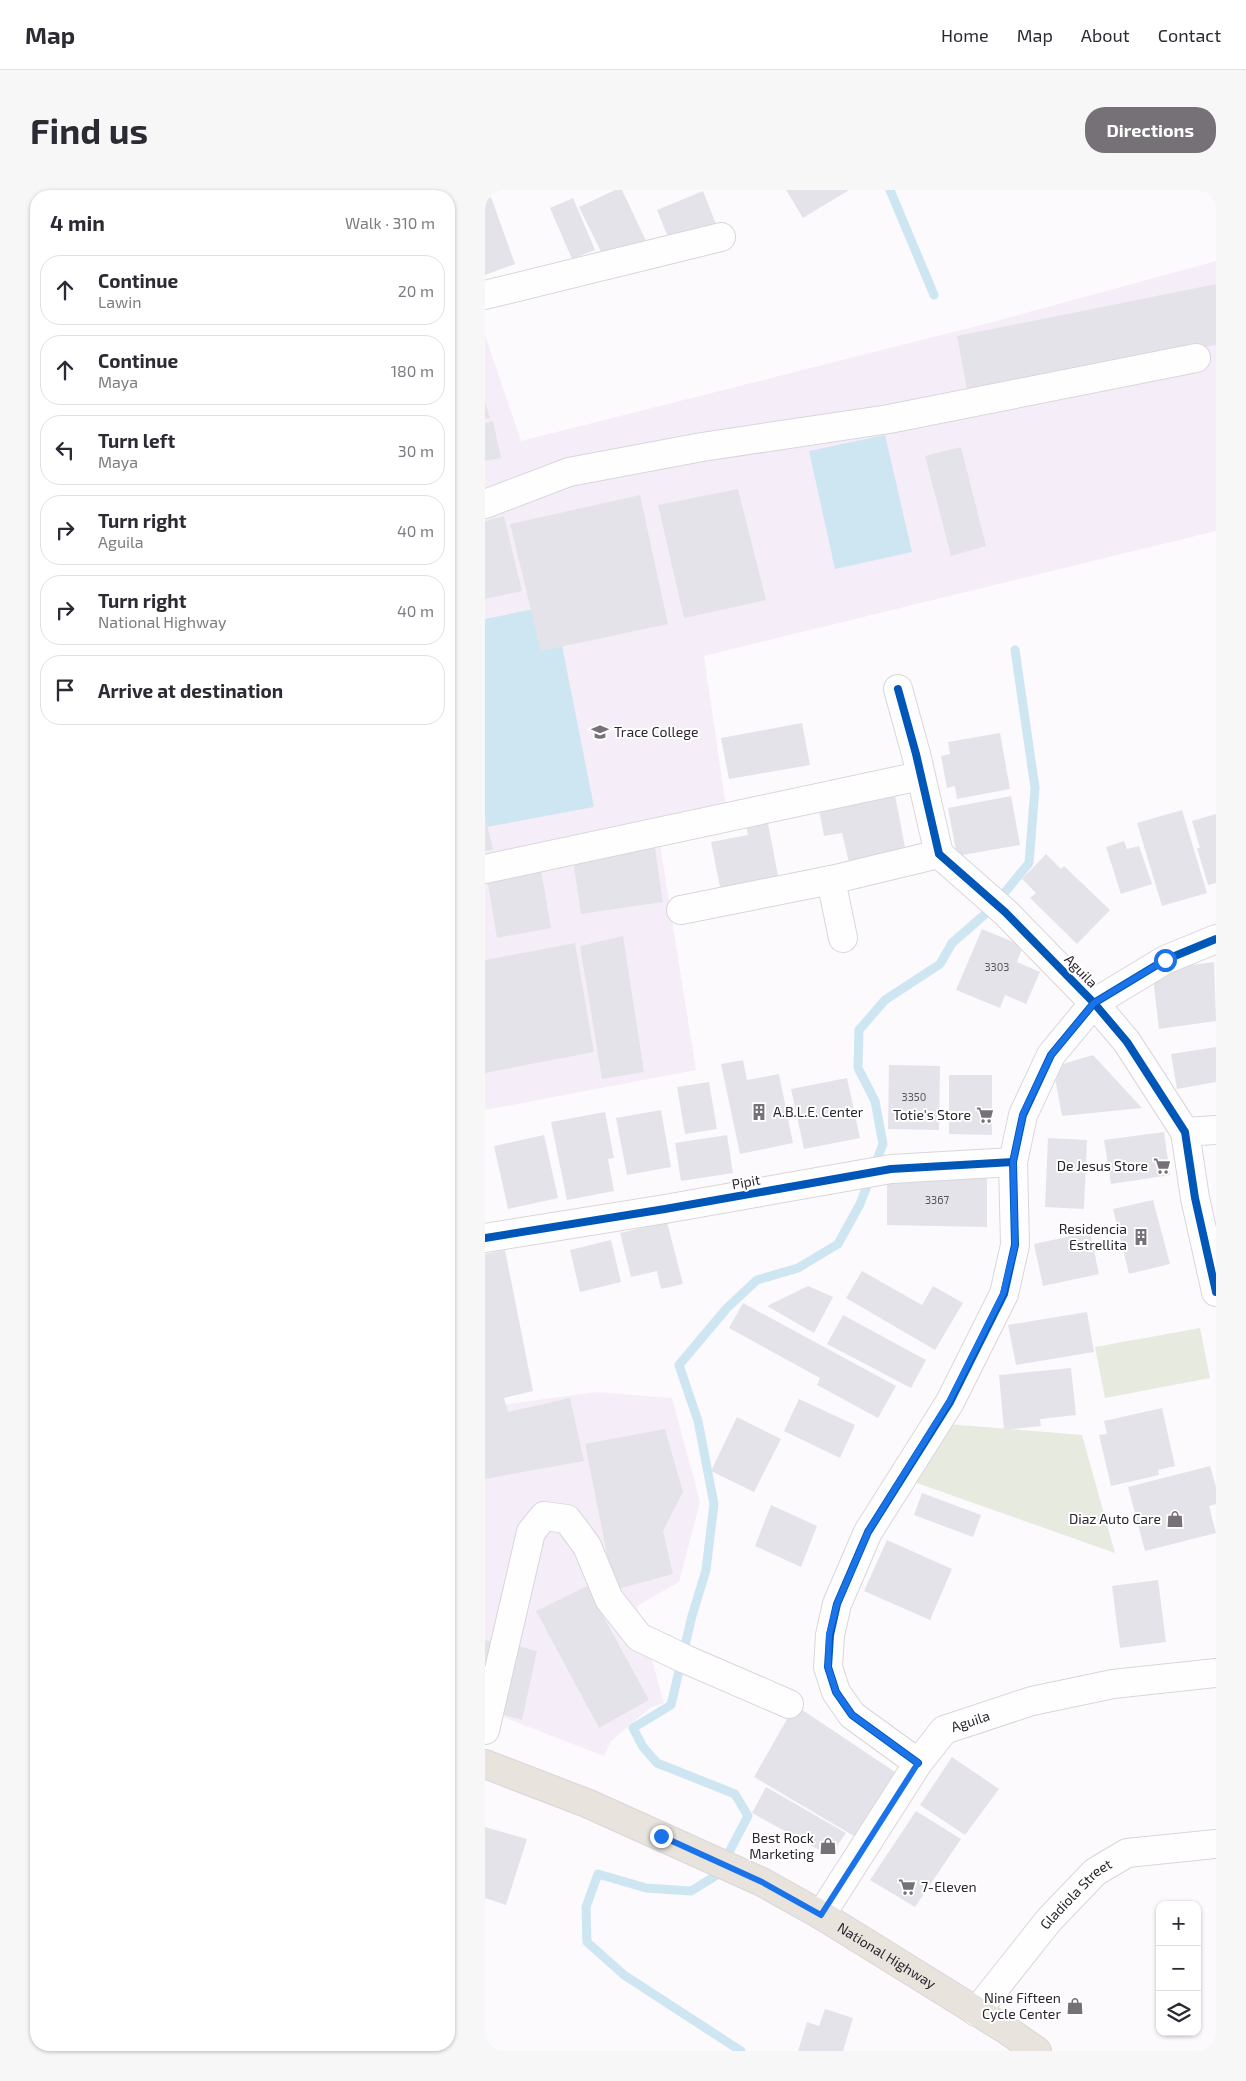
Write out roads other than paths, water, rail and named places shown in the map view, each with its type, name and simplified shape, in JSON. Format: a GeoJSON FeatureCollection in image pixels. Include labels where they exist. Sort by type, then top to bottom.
{"type":"FeatureCollection","features":[{"type":"Feature","properties":{"kind":"main road","name":"National Highway"},"geometry":{"type":"LineString","coordinates":[[485,1764],[589,1804],[762,1882],[821,1915],[1005,2029],[1037,2051]]}},
{"type":"Feature","properties":{"kind":"street"},"geometry":{"type":"LineString","coordinates":[[485,295],[721,237]]}},
{"type":"Feature","properties":{"kind":"street"},"geometry":{"type":"LineString","coordinates":[[485,504],[569,472],[702,447],[889,419],[1196,358]]}},
{"type":"Feature","properties":{"kind":"street"},"geometry":{"type":"LineString","coordinates":[[681,910],[831,880],[939,854],[916,754],[898,689]]}},
{"type":"Feature","properties":{"kind":"street"},"geometry":{"type":"LineString","coordinates":[[485,869],[920,776]]}},
{"type":"Feature","properties":{"kind":"street","name":"Aguila"},"geometry":{"type":"LineString","coordinates":[[939,854],[997,904],[1094,1003],[1127,1042],[1185,1132],[1195,1198],[1216,1292]]}},
{"type":"Feature","properties":{"kind":"street"},"geometry":{"type":"LineString","coordinates":[[831,880],[843,938]]}},
{"type":"Feature","properties":{"kind":"street"},"geometry":{"type":"LineString","coordinates":[[918,1763],[852,1715],[836,1692],[828,1667],[829,1635],[837,1604],[868,1532],[949,1402],[1003,1294],[1015,1245],[1013,1162],[1023,1114],[1051,1055],[1094,1003],[1165,960],[1216,939]]}},
{"type":"Feature","properties":{"kind":"street"},"geometry":{"type":"LineString","coordinates":[[1185,1132],[1216,1130]]}},
{"type":"Feature","properties":{"kind":"street","name":"Pipit"},"geometry":{"type":"LineString","coordinates":[[485,1238],[665,1209],[891,1168],[1013,1162]]}},
{"type":"Feature","properties":{"kind":"street"},"geometry":{"type":"LineString","coordinates":[[485,1730],[531,1532],[543,1516],[567,1519],[587,1546],[609,1599],[639,1637],[682,1658],[789,1704]]}},
{"type":"Feature","properties":{"kind":"street","name":"Aguila"},"geometry":{"type":"LineString","coordinates":[[821,1915],[918,1763],[944,1730],[1032,1701],[1113,1684],[1216,1673]]}},
{"type":"Feature","properties":{"kind":"street","name":"Gladiola Street"},"geometry":{"type":"LineString","coordinates":[[976,2012],[1049,1920],[1095,1872],[1127,1853],[1216,1844]]}},
{"type":"Feature","properties":{"kind":"water"},"geometry":{"type":"Polygon","coordinates":[[[885,435],[912,552],[835,569],[809,451],[885,435]]]}},
{"type":"Feature","properties":{"kind":"water"},"geometry":{"type":"Polygon","coordinates":[[[554,605],[594,807],[487,827],[485,815],[485,619],[554,605]]]}},
{"type":"Feature","properties":{"kind":"waterway"},"geometry":{"type":"LineString","coordinates":[[890,190],[934,295]]}},
{"type":"Feature","properties":{"kind":"waterway"},"geometry":{"type":"LineString","coordinates":[[741,2051],[624,1975],[587,1942],[586,1907],[598,1874],[646,1888],[691,1891],[717,1875],[748,1816],[735,1794],[657,1763],[643,1747],[633,1728],[671,1705],[692,1616],[706,1570],[714,1504],[698,1421],[679,1365],[727,1308],[757,1280],[798,1268],[838,1244],[860,1204],[883,1144],[875,1101],[858,1068],[859,1030],[885,1000],[940,964],[952,943],[991,909],[1029,863],[1035,788],[1015,650]]}},
{"type":"Feature","properties":{"kind":"place","name":"Trace College"},"geometry":{"type":"Point","coordinates":[600,732]}},
{"type":"Feature","properties":{"kind":"place","name":"A.B.L.E. Center"},"geometry":{"type":"Point","coordinates":[759,1112]}},
{"type":"Feature","properties":{"kind":"place","name":"Totie's Store"},"geometry":{"type":"Point","coordinates":[985,1115]}},
{"type":"Feature","properties":{"kind":"place","name":"De Jesus Store"},"geometry":{"type":"Point","coordinates":[1162,1166]}},
{"type":"Feature","properties":{"kind":"place","name":"Residencia Estrellita"},"geometry":{"type":"Point","coordinates":[1141,1237]}},
{"type":"Feature","properties":{"kind":"place","name":"Diaz Auto Care"},"geometry":{"type":"Point","coordinates":[1175,1519]}},
{"type":"Feature","properties":{"kind":"place","name":"Best Rock Marketing"},"geometry":{"type":"Point","coordinates":[828,1846]}},
{"type":"Feature","properties":{"kind":"place","name":"7-Eleven"},"geometry":{"type":"Point","coordinates":[907,1887]}},
{"type":"Feature","properties":{"kind":"place","name":"Nine Fifteen Cycle Center"},"geometry":{"type":"Point","coordinates":[1075,2006]}}]}
